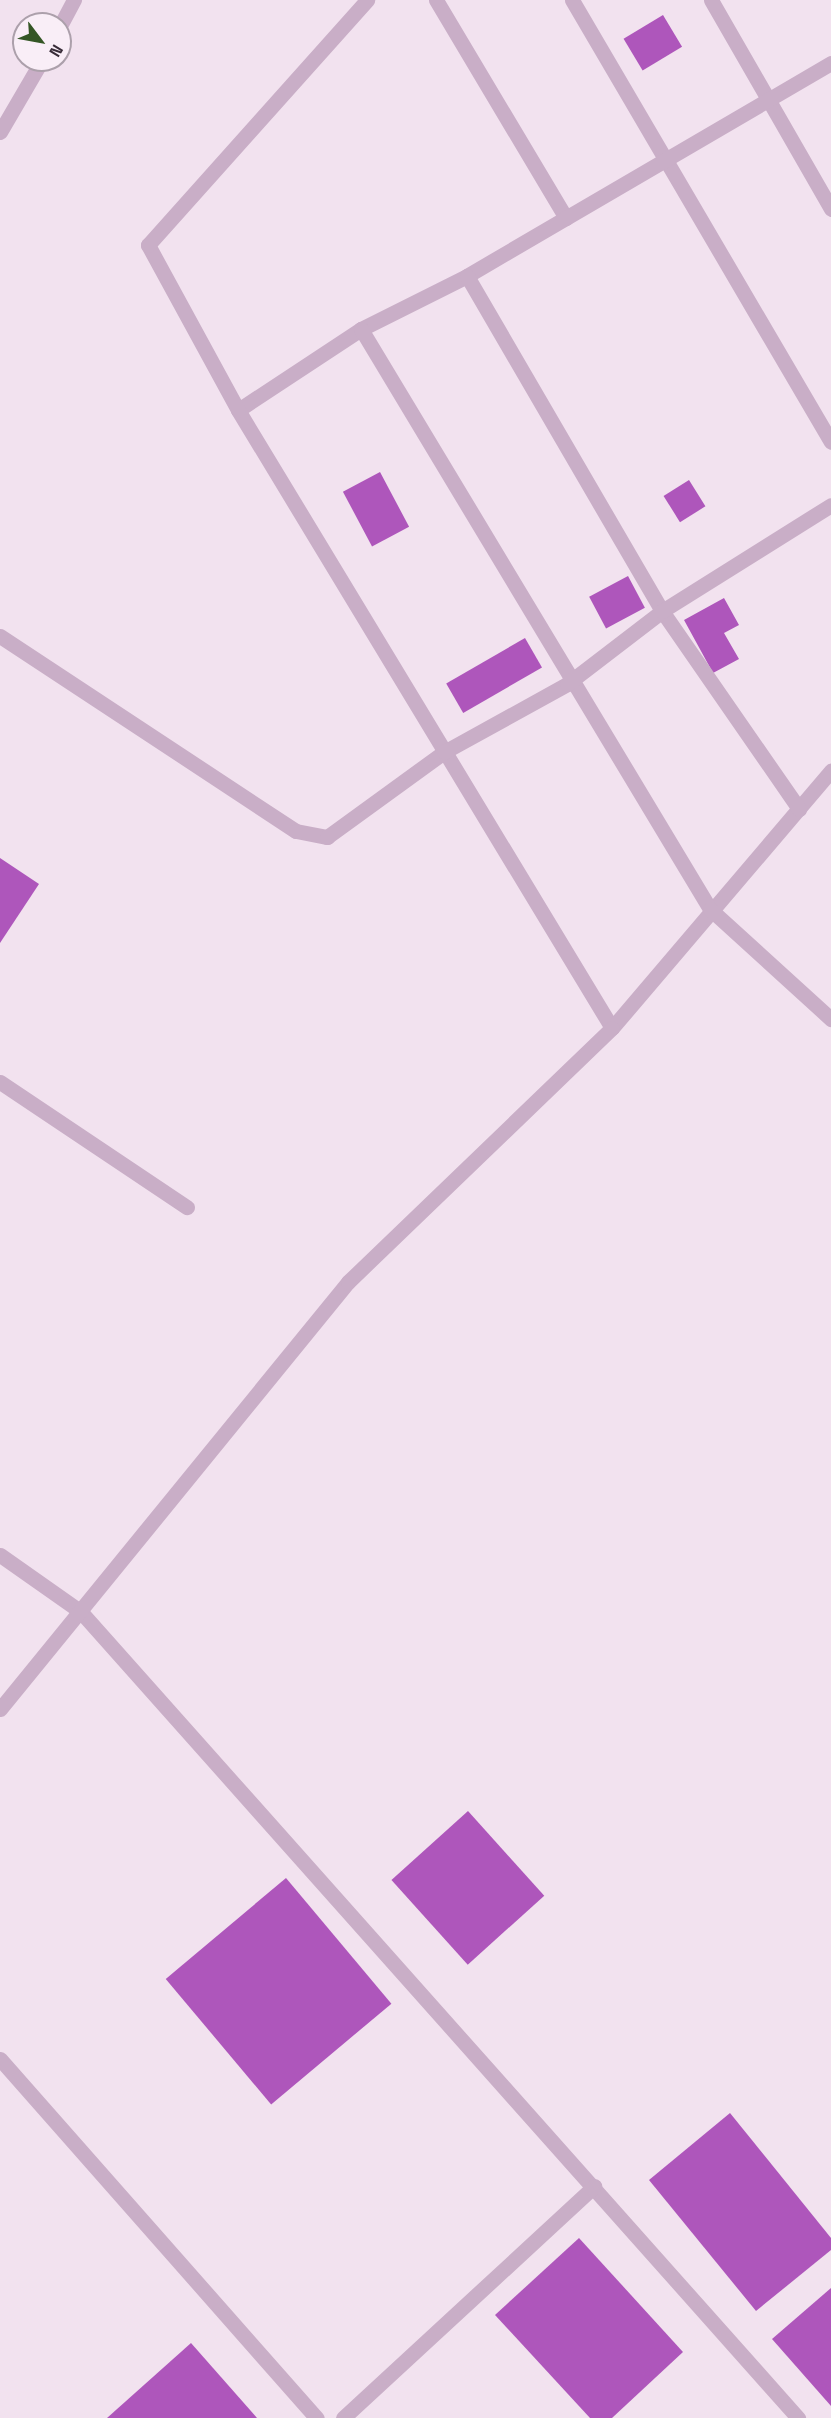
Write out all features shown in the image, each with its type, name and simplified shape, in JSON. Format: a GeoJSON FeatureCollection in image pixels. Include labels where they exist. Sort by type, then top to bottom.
{"type":"FeatureCollection","features":[{"type":"Feature","properties":{"kind":"street"},"geometry":{"type":"LineString","coordinates":[[367,0],[148,245],[238,410],[612,1028]]}},
{"type":"Feature","properties":{"kind":"street"},"geometry":{"type":"LineString","coordinates":[[436,0],[566,218]]}},
{"type":"Feature","properties":{"kind":"street"},"geometry":{"type":"LineString","coordinates":[[572,0],[831,442]]}},
{"type":"Feature","properties":{"kind":"street"},"geometry":{"type":"LineString","coordinates":[[711,0],[770,99],[831,209]]}},
{"type":"Feature","properties":{"kind":"street"},"geometry":{"type":"LineString","coordinates":[[238,410],[361,329],[467,276],[831,63]]}},
{"type":"Feature","properties":{"kind":"street"},"geometry":{"type":"LineString","coordinates":[[0,132],[35,72]]}},
{"type":"Feature","properties":{"kind":"street"},"geometry":{"type":"LineString","coordinates":[[467,276],[663,610],[799,809]]}},
{"type":"Feature","properties":{"kind":"street"},"geometry":{"type":"LineString","coordinates":[[361,329],[710,909],[831,1019]]}},
{"type":"Feature","properties":{"kind":"street"},"geometry":{"type":"LineString","coordinates":[[0,636],[296,831],[327,837],[444,752],[573,680],[663,610],[831,505]]}},
{"type":"Feature","properties":{"kind":"street"},"geometry":{"type":"LineString","coordinates":[[0,1709],[348,1282],[612,1028],[710,909],[831,771]]}},
{"type":"Feature","properties":{"kind":"street"},"geometry":{"type":"LineString","coordinates":[[0,1083],[187,1207]]}},
{"type":"Feature","properties":{"kind":"street"},"geometry":{"type":"LineString","coordinates":[[0,1556],[81,1612],[798,2418]]}},
{"type":"Feature","properties":{"kind":"street"},"geometry":{"type":"LineString","coordinates":[[0,2059],[317,2418]]}},
{"type":"Feature","properties":{"kind":"street"},"geometry":{"type":"LineString","coordinates":[[343,2418],[594,2186]]}},
{"type":"Feature","properties":{"kind":"building"},"geometry":{"type":"Polygon","coordinates":[[[663,15],[682,47],[643,70],[624,39],[663,15]]]}},
{"type":"Feature","properties":{"kind":"building"},"geometry":{"type":"Polygon","coordinates":[[[380,472],[409,527],[372,546],[343,492],[380,472]]]}},
{"type":"Feature","properties":{"kind":"building"},"geometry":{"type":"Polygon","coordinates":[[[689,480],[705,506],[680,522],[664,496],[689,480]]]}},
{"type":"Feature","properties":{"kind":"building"},"geometry":{"type":"Polygon","coordinates":[[[628,576],[645,608],[606,628],[589,597],[628,576]]]}},
{"type":"Feature","properties":{"kind":"building"},"geometry":{"type":"Polygon","coordinates":[[[724,598],[739,625],[724,633],[739,659],[713,673],[684,620],[724,598]]]}},
{"type":"Feature","properties":{"kind":"building"},"geometry":{"type":"Polygon","coordinates":[[[525,638],[542,667],[463,713],[446,684],[525,638]]]}},
{"type":"Feature","properties":{"kind":"building"},"geometry":{"type":"Polygon","coordinates":[[[0,858],[39,884],[0,943],[0,858]]]}},
{"type":"Feature","properties":{"kind":"building"},"geometry":{"type":"Polygon","coordinates":[[[468,1811],[544,1896],[468,1965],[391,1880],[468,1811]]]}},
{"type":"Feature","properties":{"kind":"building"},"geometry":{"type":"Polygon","coordinates":[[[286,1878],[391,2004],[271,2105],[166,1979],[286,1878]]]}},
{"type":"Feature","properties":{"kind":"building"},"geometry":{"type":"Polygon","coordinates":[[[730,2113],[831,2238],[831,2250],[756,2311],[649,2180],[730,2113]]]}},
{"type":"Feature","properties":{"kind":"building"},"geometry":{"type":"Polygon","coordinates":[[[579,2238],[683,2352],[612,2418],[590,2418],[495,2315],[579,2238]]]}},
{"type":"Feature","properties":{"kind":"building"},"geometry":{"type":"Polygon","coordinates":[[[831,2288],[831,2406],[772,2339],[831,2288]]]}},
{"type":"Feature","properties":{"kind":"building"},"geometry":{"type":"Polygon","coordinates":[[[191,2343],[257,2418],[107,2418],[191,2343]]]}}]}
